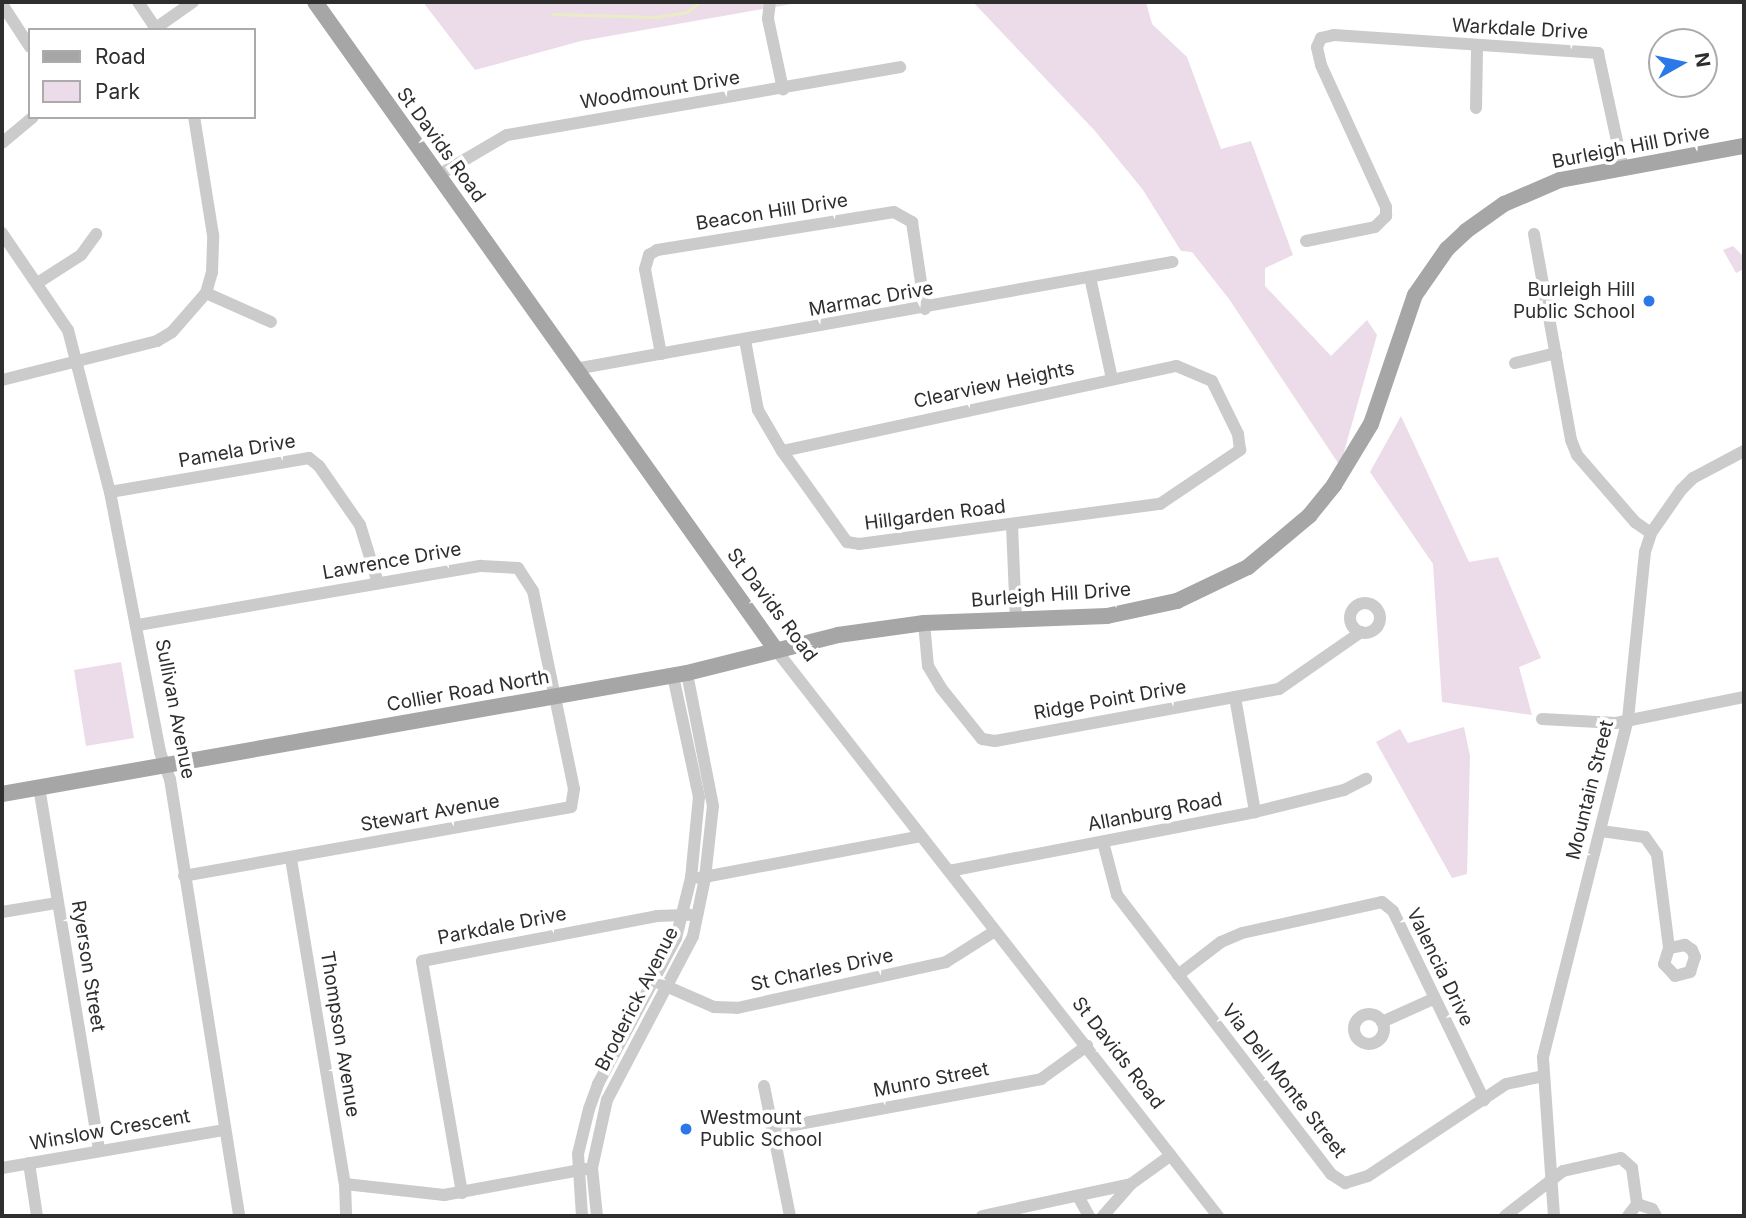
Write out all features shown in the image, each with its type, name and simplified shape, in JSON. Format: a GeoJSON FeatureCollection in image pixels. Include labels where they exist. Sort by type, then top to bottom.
{"type":"FeatureCollection","features":[{"type":"Feature","properties":{"kind":"main road","name":"St Davids Road"},"geometry":{"type":"LineString","coordinates":[[315,2],[776,649]]}},
{"type":"Feature","properties":{"kind":"main road","name":"Burleigh Hill Drive"},"geometry":{"type":"LineString","coordinates":[[776,649],[838,635],[924,624],[1143,610],[1199,592],[1248,567],[1309,516],[1354,457],[1380,400],[1405,317],[1447,249],[1504,204],[1533,189],[1744,146]]}},
{"type":"Feature","properties":{"kind":"main road","name":"Collier Road North"},"geometry":{"type":"LineString","coordinates":[[2,794],[680,674],[776,649]]}},
{"type":"Feature","properties":{"kind":"street"},"geometry":{"type":"LineString","coordinates":[[138,2],[154,28]]}},
{"type":"Feature","properties":{"kind":"street"},"geometry":{"type":"LineString","coordinates":[[156,28],[193,2]]}},
{"type":"Feature","properties":{"kind":"street"},"geometry":{"type":"LineString","coordinates":[[770,2],[768,19],[783,89]]}},
{"type":"Feature","properties":{"kind":"street"},"geometry":{"type":"LineString","coordinates":[[2,4],[28,44]]}},
{"type":"Feature","properties":{"kind":"street","name":"Warkdale Drive"},"geometry":{"type":"LineString","coordinates":[[1306,241],[1384,222],[1386,207],[1321,65],[1317,47],[1321,38],[1334,35],[1477,48],[1598,53],[1623,169]]}},
{"type":"Feature","properties":{"kind":"street"},"geometry":{"type":"LineString","coordinates":[[1476,108],[1477,48]]}},
{"type":"Feature","properties":{"kind":"street","name":"Woodmount Drive"},"geometry":{"type":"LineString","coordinates":[[437,176],[507,135],[900,68]]}},
{"type":"Feature","properties":{"kind":"street"},"geometry":{"type":"LineString","coordinates":[[2,142],[31,119]]}},
{"type":"Feature","properties":{"kind":"street"},"geometry":{"type":"LineString","coordinates":[[2,380],[79,364],[157,341],[172,332],[206,293],[212,272],[213,235],[194,119]]}},
{"type":"Feature","properties":{"kind":"street","name":"Beacon Hill Drive"},"geometry":{"type":"LineString","coordinates":[[661,355],[645,269],[649,255],[657,250],[894,212],[912,222],[925,309]]}},
{"type":"Feature","properties":{"kind":"street","name":"Sullivan Avenue"},"geometry":{"type":"LineString","coordinates":[[2,233],[39,282],[68,330],[79,364],[110,492],[165,765],[239,1216]]}},
{"type":"Feature","properties":{"kind":"street"},"geometry":{"type":"LineString","coordinates":[[39,282],[81,255],[96,234]]}},
{"type":"Feature","properties":{"kind":"street"},"geometry":{"type":"LineString","coordinates":[[1534,234],[1577,455],[1635,522],[1651,533]]}},
{"type":"Feature","properties":{"kind":"street","name":"Marmac Drive"},"geometry":{"type":"LineString","coordinates":[[575,369],[925,309],[1172,262]]}},
{"type":"Feature","properties":{"kind":"street"},"geometry":{"type":"LineString","coordinates":[[1090,277],[1112,379]]}},
{"type":"Feature","properties":{"kind":"street"},"geometry":{"type":"LineString","coordinates":[[206,293],[271,322]]}},
{"type":"Feature","properties":{"kind":"street","name":"Hillgarden Road"},"geometry":{"type":"LineString","coordinates":[[745,340],[758,410],[782,451],[846,542],[859,544],[1160,504],[1240,450]]}},
{"type":"Feature","properties":{"kind":"street"},"geometry":{"type":"LineString","coordinates":[[1515,363],[1556,353]]}},
{"type":"Feature","properties":{"kind":"street","name":"Clearview Heights"},"geometry":{"type":"LineString","coordinates":[[782,451],[1177,366],[1212,381],[1238,434],[1240,450]]}},
{"type":"Feature","properties":{"kind":"street","name":"Mountain Street"},"geometry":{"type":"LineString","coordinates":[[1554,1216],[1543,1076],[1549,1034],[1628,719],[1639,584],[1651,533],[1693,478],[1744,451]]}},
{"type":"Feature","properties":{"kind":"street","name":"Pamela Drive"},"geometry":{"type":"LineString","coordinates":[[110,492],[309,458],[320,466],[360,525],[379,583]]}},
{"type":"Feature","properties":{"kind":"street"},"geometry":{"type":"LineString","coordinates":[[1012,525],[1016,620]]}},
{"type":"Feature","properties":{"kind":"street","name":"Lawrence Drive"},"geometry":{"type":"LineString","coordinates":[[138,625],[481,566],[518,568],[533,591],[554,697]]}},
{"type":"Feature","properties":{"kind":"street","name":"Ridge Point Drive"},"geometry":{"type":"LineString","coordinates":[[924,624],[928,666],[982,739],[995,741],[1283,687],[1361,632]]}},
{"type":"Feature","properties":{"kind":"street","name":"St Davids Road"},"geometry":{"type":"LineString","coordinates":[[776,649],[1218,1216]]}},
{"type":"Feature","properties":{"kind":"street","name":"Broderick Avenue"},"geometry":{"type":"LineString","coordinates":[[597,1216],[592,1168],[607,1100],[660,983],[683,914],[691,878],[699,797],[680,674]]}},
{"type":"Feature","properties":{"kind":"street","name":"Broderick Avenue"},"geometry":{"type":"LineString","coordinates":[[582,1216],[578,1170],[582,1136],[597,1084],[660,983],[693,936],[705,878],[713,806],[680,674]]}},
{"type":"Feature","properties":{"kind":"street","name":"Stewart Avenue"},"geometry":{"type":"LineString","coordinates":[[184,876],[571,807],[574,789],[554,697]]}},
{"type":"Feature","properties":{"kind":"street"},"geometry":{"type":"LineString","coordinates":[[1542,719],[1616,723],[1744,697]]}},
{"type":"Feature","properties":{"kind":"street"},"geometry":{"type":"LineString","coordinates":[[1235,698],[1255,812]]}},
{"type":"Feature","properties":{"kind":"street","name":"Allanburg Road"},"geometry":{"type":"LineString","coordinates":[[949,872],[1255,812],[1344,790],[1366,779]]}},
{"type":"Feature","properties":{"kind":"street","name":"Ryerson Street"},"geometry":{"type":"LineString","coordinates":[[39,787],[99,1152]]}},
{"type":"Feature","properties":{"kind":"street"},"geometry":{"type":"LineString","coordinates":[[1601,831],[1645,837],[1657,854],[1669,948]]}},
{"type":"Feature","properties":{"kind":"street"},"geometry":{"type":"LineString","coordinates":[[691,878],[705,878],[921,836]]}},
{"type":"Feature","properties":{"kind":"street","name":"Via Dell Monte Street"},"geometry":{"type":"LineString","coordinates":[[1103,842],[1117,895],[1331,1174],[1345,1183],[1368,1176],[1506,1084],[1543,1076]]}},
{"type":"Feature","properties":{"kind":"street","name":"Thompson Avenue"},"geometry":{"type":"LineString","coordinates":[[291,859],[345,1184],[346,1216]]}},
{"type":"Feature","properties":{"kind":"street","name":"Valencia Drive"},"geometry":{"type":"LineString","coordinates":[[1178,975],[1221,942],[1242,933],[1382,902],[1393,911],[1433,999],[1484,1100]]}},
{"type":"Feature","properties":{"kind":"street"},"geometry":{"type":"LineString","coordinates":[[2,912],[57,903]]}},
{"type":"Feature","properties":{"kind":"street","name":"Parkdale Drive"},"geometry":{"type":"LineString","coordinates":[[462,1193],[422,961],[683,914],[697,916]]}},
{"type":"Feature","properties":{"kind":"street","name":"St Charles Drive"},"geometry":{"type":"LineString","coordinates":[[660,983],[714,1007],[737,1008],[946,962],[995,930]]}},
{"type":"Feature","properties":{"kind":"street"},"geometry":{"type":"LineString","coordinates":[[1382,1022],[1433,999]]}},
{"type":"Feature","properties":{"kind":"street","name":"Munro Street"},"geometry":{"type":"LineString","coordinates":[[772,1129],[1041,1079],[1087,1046]]}},
{"type":"Feature","properties":{"kind":"street"},"geometry":{"type":"LineString","coordinates":[[764,1086],[790,1216]]}},
{"type":"Feature","properties":{"kind":"street","name":"Winslow Crescent"},"geometry":{"type":"LineString","coordinates":[[2,1168],[225,1130]]}},
{"type":"Feature","properties":{"kind":"street"},"geometry":{"type":"LineString","coordinates":[[1103,1216],[1131,1184],[1171,1155]]}},
{"type":"Feature","properties":{"kind":"street"},"geometry":{"type":"LineString","coordinates":[[1505,1216],[1563,1171],[1621,1158],[1632,1168],[1637,1204],[1628,1216]]}},
{"type":"Feature","properties":{"kind":"street"},"geometry":{"type":"LineString","coordinates":[[29,1163],[37,1216]]}},
{"type":"Feature","properties":{"kind":"street"},"geometry":{"type":"LineString","coordinates":[[345,1184],[429,1196],[462,1193],[592,1168]]}},
{"type":"Feature","properties":{"kind":"street"},"geometry":{"type":"LineString","coordinates":[[982,1216],[1079,1198],[1131,1184]]}},
{"type":"Feature","properties":{"kind":"street"},"geometry":{"type":"LineString","coordinates":[[1079,1198],[1089,1216]]}},
{"type":"Feature","properties":{"kind":"street"},"geometry":{"type":"LineString","coordinates":[[1637,1204],[1652,1209],[1656,1216]]}},
{"type":"Feature","properties":{"kind":"green space"},"geometry":{"type":"Polygon","coordinates":[[[423,2],[803,2],[581,41],[475,70],[423,2]]]}},
{"type":"Feature","properties":{"kind":"green space"},"geometry":{"type":"Polygon","coordinates":[[[973,2],[1146,2],[1152,24],[1187,57],[1221,149],[1251,141],[1293,255],[1265,268],[1265,286],[1331,356],[1367,320],[1377,335],[1340,466],[1229,299],[1192,252],[1181,251],[1143,190],[1095,131],[973,2]]]}},
{"type":"Feature","properties":{"kind":"green space"},"geometry":{"type":"Polygon","coordinates":[[[1733,246],[1744,257],[1744,269],[1736,273],[1723,250],[1733,246]]]}},
{"type":"Feature","properties":{"kind":"green space"},"geometry":{"type":"Polygon","coordinates":[[[1401,416],[1469,562],[1498,557],[1541,658],[1519,667],[1532,715],[1442,702],[1433,564],[1370,472],[1401,416]]]}},
{"type":"Feature","properties":{"kind":"green space"},"geometry":{"type":"Polygon","coordinates":[[[121,662],[134,738],[86,746],[74,670],[121,662]]]}},
{"type":"Feature","properties":{"kind":"green space"},"geometry":{"type":"Polygon","coordinates":[[[1464,727],[1470,756],[1467,874],[1452,878],[1376,742],[1400,729],[1408,743],[1464,727]]]}},
{"type":"Feature","properties":{"kind":"waterway"},"geometry":{"type":"LineString","coordinates":[[552,14],[656,17],[687,12],[700,2]]}},
{"type":"Feature","properties":{"kind":"place","name":"Burleigh Hill Public School"},"geometry":{"type":"Point","coordinates":[1649,301]}},
{"type":"Feature","properties":{"kind":"place","name":"Westmount Public School"},"geometry":{"type":"Point","coordinates":[686,1129]}}]}
